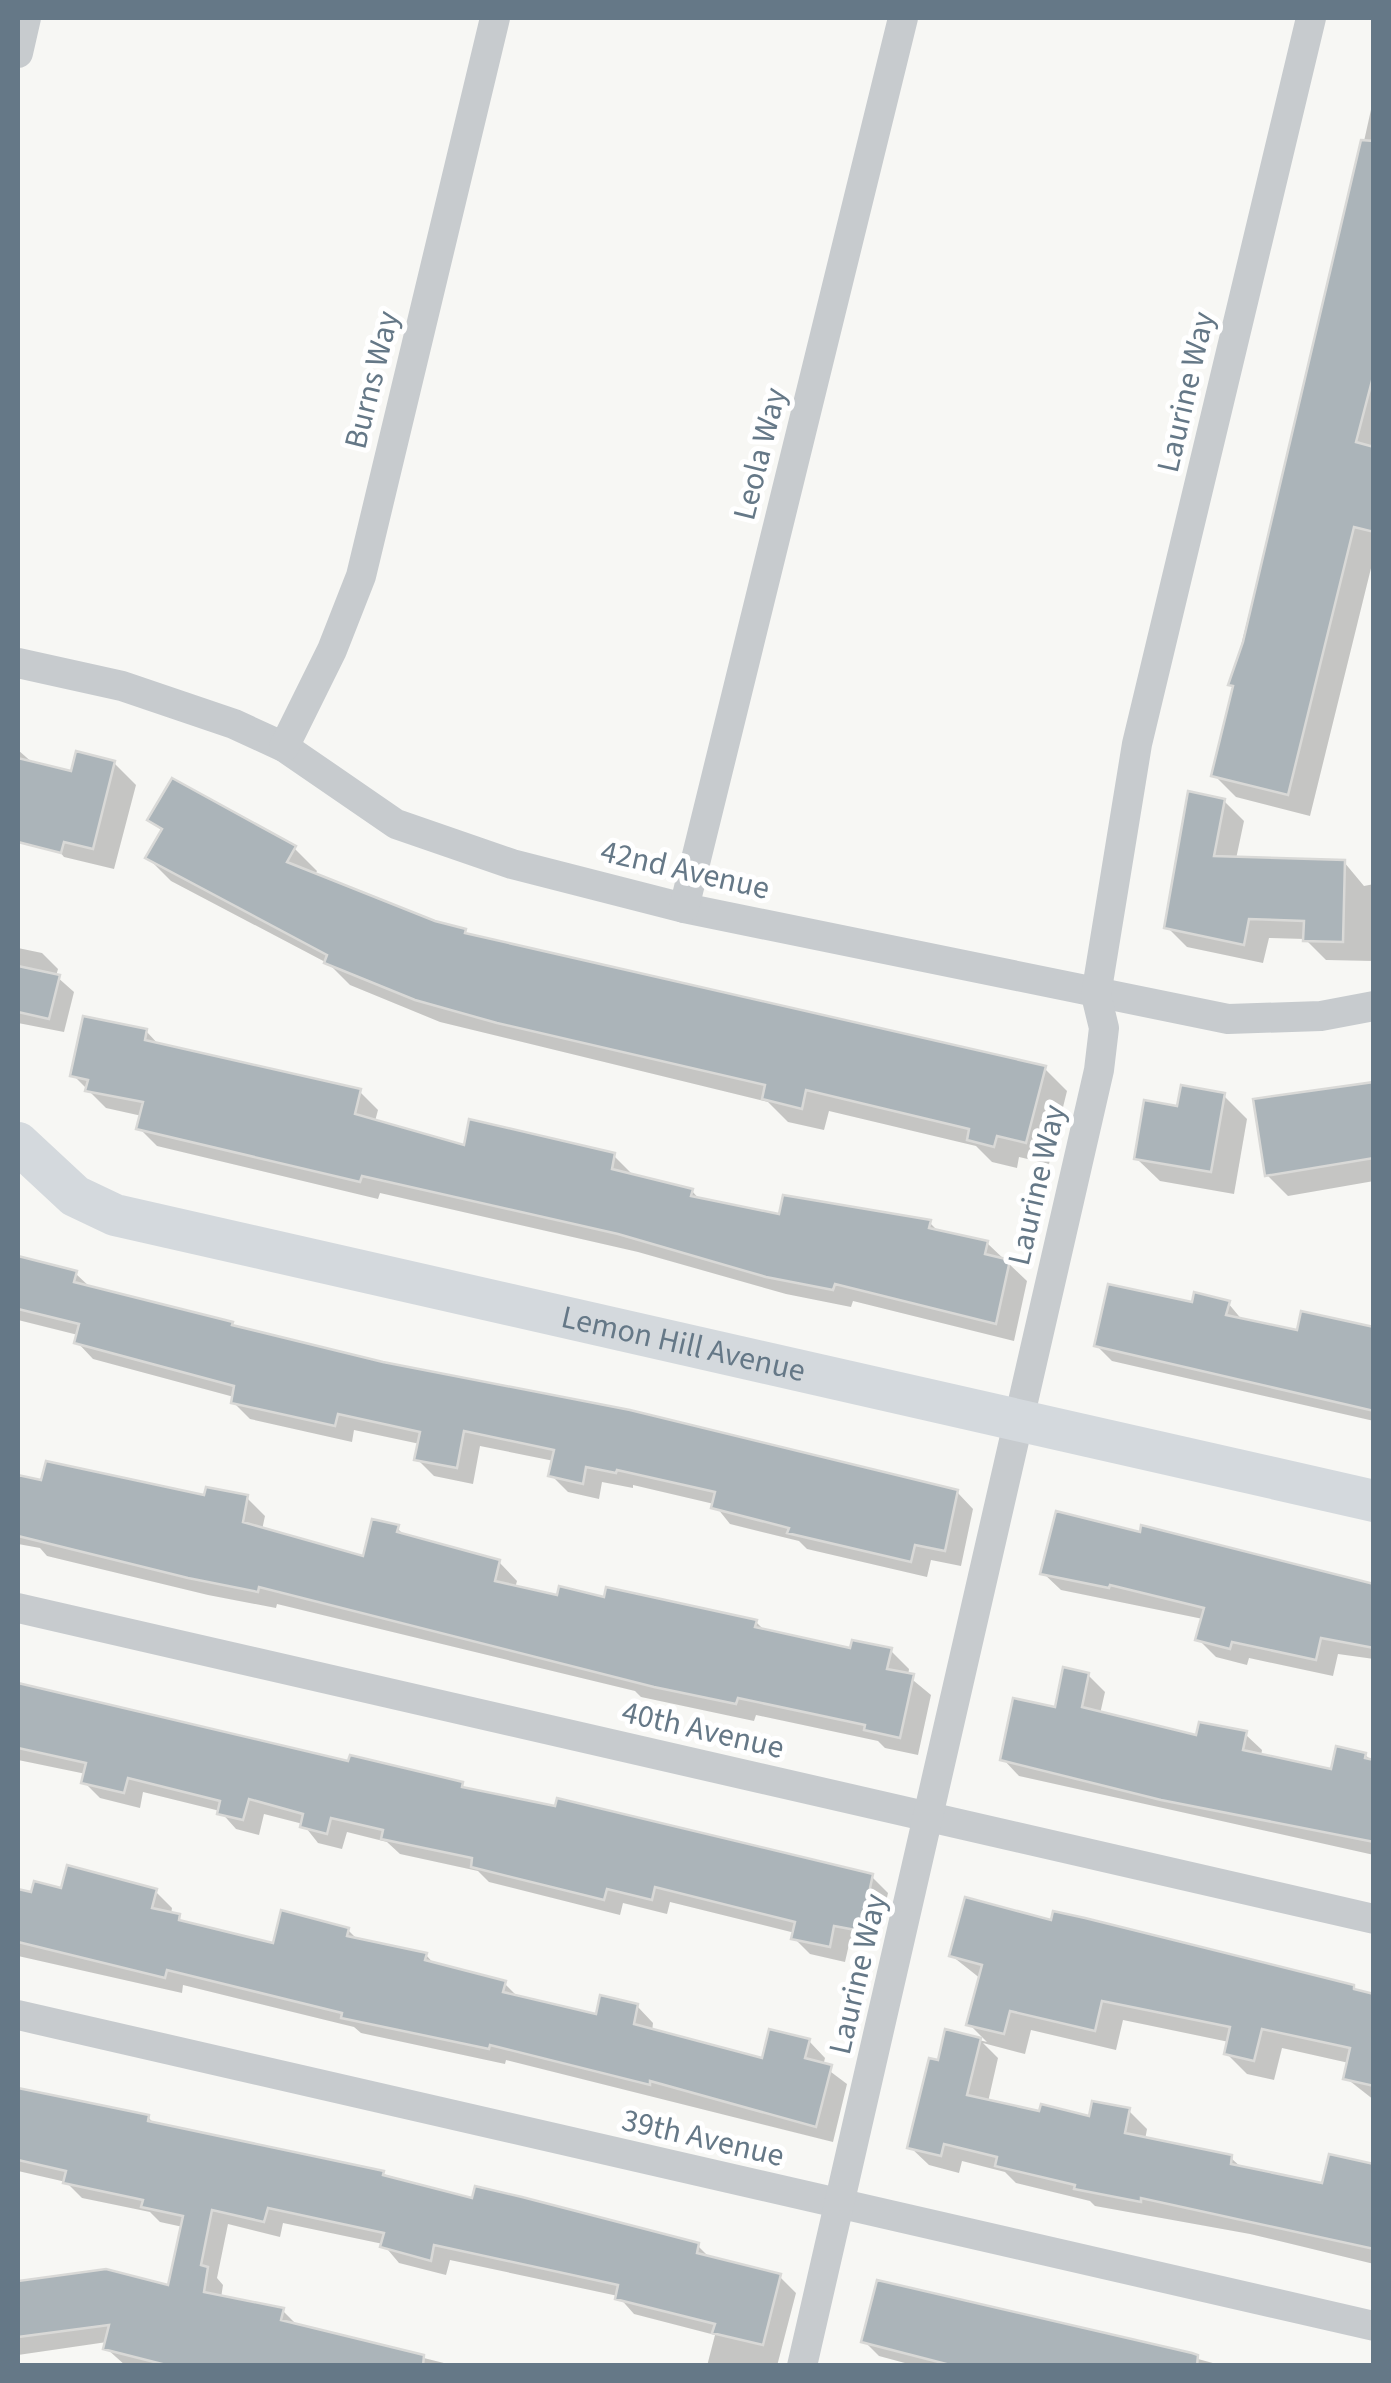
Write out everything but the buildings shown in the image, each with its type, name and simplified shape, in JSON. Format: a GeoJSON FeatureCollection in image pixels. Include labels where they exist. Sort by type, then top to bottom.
{"type":"FeatureCollection","features":[{"type":"Feature","properties":{"kind":"street"},"geometry":{"type":"LineString","coordinates":[[18,53],[26,18]]}},
{"type":"Feature","properties":{"kind":"street","name":"Burns Way"},"geometry":{"type":"LineString","coordinates":[[284,747],[332,650],[360,576],[495,18]]}},
{"type":"Feature","properties":{"kind":"street","name":"Leola Way"},"geometry":{"type":"LineString","coordinates":[[684,908],[902,18]]}},
{"type":"Feature","properties":{"kind":"street","name":"Laurine Way"},"geometry":{"type":"LineString","coordinates":[[802,2366],[1099,1070],[1104,1028],[1096,995],[1138,744],[1311,18]]}},
{"type":"Feature","properties":{"kind":"street","name":"42nd Avenue"},"geometry":{"type":"LineString","coordinates":[[18,663],[188,706],[284,747],[345,793],[428,839],[684,908],[1096,995],[1228,1018],[1322,1016],[1374,1006]]}},
{"type":"Feature","properties":{"kind":"street","name":"Lemon Hill Avenue"},"geometry":{"type":"LineString","coordinates":[[18,1144],[74,1196],[115,1215],[1374,1501]]}},
{"type":"Feature","properties":{"kind":"street","name":"40th Avenue"},"geometry":{"type":"LineString","coordinates":[[18,1608],[1374,1918]]}},
{"type":"Feature","properties":{"kind":"street","name":"39th Avenue"},"geometry":{"type":"LineString","coordinates":[[18,2016],[1374,2326]]}}]}
